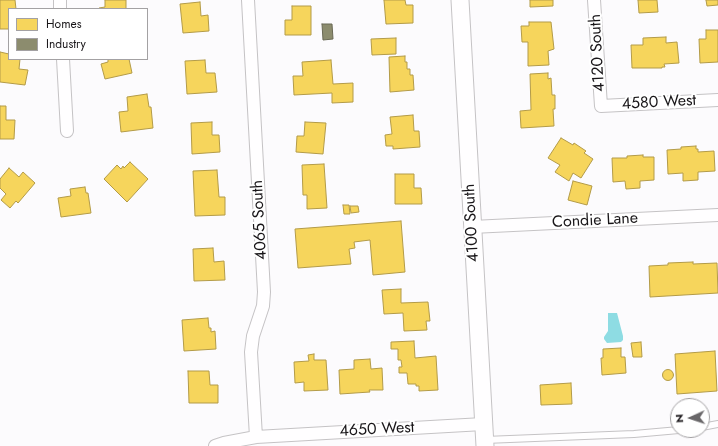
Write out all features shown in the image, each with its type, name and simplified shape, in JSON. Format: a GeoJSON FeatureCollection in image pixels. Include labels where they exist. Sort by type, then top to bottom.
{"type":"FeatureCollection","features":[{"type":"Feature","properties":{"kind":"main road","name":"4100 South"},"geometry":{"type":"LineString","coordinates":[[460,0],[484,437]]}},
{"type":"Feature","properties":{"kind":"street","name":"4065 South"},"geometry":{"type":"LineString","coordinates":[[248,0],[264,292],[263,306],[253,336],[251,352],[256,437]]}},
{"type":"Feature","properties":{"kind":"street","name":"4120 South"},"geometry":{"type":"LineString","coordinates":[[594,0],[601,106]]}},
{"type":"Feature","properties":{"kind":"street"},"geometry":{"type":"LineString","coordinates":[[63,60],[67,131]]}},
{"type":"Feature","properties":{"kind":"street","name":"4580 West"},"geometry":{"type":"LineString","coordinates":[[601,106],[718,100]]}},
{"type":"Feature","properties":{"kind":"street","name":"Condie Lane"},"geometry":{"type":"LineString","coordinates":[[472,227],[718,216]]}},
{"type":"Feature","properties":{"kind":"street","name":"4650 West"},"geometry":{"type":"LineString","coordinates":[[219,444],[256,437],[484,437]]}},
{"type":"Feature","properties":{"kind":"lane"},"geometry":{"type":"LineString","coordinates":[[484,437],[634,434],[670,431]]}},
{"type":"Feature","properties":{"kind":"water"},"geometry":{"type":"Polygon","coordinates":[[[608,313],[617,313],[623,336],[623,340],[621,342],[607,343],[604,339],[608,331],[608,313]]]}},
{"type":"Feature","properties":{"kind":"building: Homes"},"geometry":{"type":"Polygon","coordinates":[[[0,0],[15,0],[16,8],[8,8],[8,29],[0,29],[0,0]]]}},
{"type":"Feature","properties":{"kind":"building: Homes"},"geometry":{"type":"Polygon","coordinates":[[[105,0],[126,0],[126,8],[99,8],[105,7],[105,0]]]}},
{"type":"Feature","properties":{"kind":"building: Homes"},"geometry":{"type":"Polygon","coordinates":[[[384,0],[405,0],[406,5],[413,5],[413,23],[386,24],[384,0]]]}},
{"type":"Feature","properties":{"kind":"building: Homes"},"geometry":{"type":"Polygon","coordinates":[[[530,0],[553,0],[553,6],[530,7],[530,0]]]}},
{"type":"Feature","properties":{"kind":"building: Homes"},"geometry":{"type":"Polygon","coordinates":[[[638,0],[657,0],[658,12],[639,13],[638,0]]]}},
{"type":"Feature","properties":{"kind":"building: Homes"},"geometry":{"type":"Polygon","coordinates":[[[706,0],[718,0],[718,5],[707,6],[706,0]]]}},
{"type":"Feature","properties":{"kind":"building: Homes"},"geometry":{"type":"Polygon","coordinates":[[[200,2],[201,16],[208,15],[209,31],[183,33],[180,4],[200,2]]]}},
{"type":"Feature","properties":{"kind":"building: Homes"},"geometry":{"type":"Polygon","coordinates":[[[292,6],[311,6],[311,35],[285,35],[285,20],[292,20],[292,6]]]}},
{"type":"Feature","properties":{"kind":"building: Homes"},"geometry":{"type":"Polygon","coordinates":[[[529,22],[551,22],[554,49],[548,51],[549,65],[528,66],[528,42],[522,42],[521,26],[529,26],[529,22]]]}},
{"type":"Feature","properties":{"kind":"building: Homes"},"geometry":{"type":"Polygon","coordinates":[[[706,30],[718,30],[718,62],[700,63],[699,39],[706,39],[706,30]]]}},
{"type":"Feature","properties":{"kind":"building: Homes"},"geometry":{"type":"Polygon","coordinates":[[[666,37],[666,43],[677,42],[679,63],[664,64],[665,67],[662,68],[632,68],[631,45],[643,45],[643,38],[666,37]]]}},
{"type":"Feature","properties":{"kind":"building: Homes"},"geometry":{"type":"Polygon","coordinates":[[[396,38],[396,54],[372,55],[371,39],[396,38]]]}},
{"type":"Feature","properties":{"kind":"building: Homes"},"geometry":{"type":"Polygon","coordinates":[[[0,52],[8,54],[8,60],[20,60],[19,69],[28,70],[25,85],[0,82],[0,52]]]}},
{"type":"Feature","properties":{"kind":"building: Homes"},"geometry":{"type":"Polygon","coordinates":[[[405,56],[407,69],[410,69],[410,75],[413,75],[414,90],[390,92],[389,57],[405,56]]]}},
{"type":"Feature","properties":{"kind":"building: Homes"},"geometry":{"type":"Polygon","coordinates":[[[108,60],[129,60],[132,73],[105,79],[101,64],[108,62],[108,60]]]}},
{"type":"Feature","properties":{"kind":"building: Homes"},"geometry":{"type":"Polygon","coordinates":[[[205,60],[206,73],[215,73],[217,92],[187,94],[185,61],[205,60]]]}},
{"type":"Feature","properties":{"kind":"building: Homes"},"geometry":{"type":"Polygon","coordinates":[[[331,60],[333,84],[353,83],[353,102],[332,103],[332,93],[294,95],[293,76],[303,76],[302,62],[331,60]]]}},
{"type":"Feature","properties":{"kind":"building: Homes"},"geometry":{"type":"Polygon","coordinates":[[[548,73],[548,79],[551,78],[552,95],[555,95],[555,109],[553,109],[554,126],[521,128],[520,111],[531,110],[530,74],[548,73]]]}},
{"type":"Feature","properties":{"kind":"building: Homes"},"geometry":{"type":"Polygon","coordinates":[[[147,94],[149,107],[151,107],[153,128],[121,132],[119,112],[128,111],[127,97],[147,94]]]}},
{"type":"Feature","properties":{"kind":"building: Homes"},"geometry":{"type":"Polygon","coordinates":[[[0,106],[6,106],[6,120],[15,120],[14,139],[0,139],[0,106]]]}},
{"type":"Feature","properties":{"kind":"building: Homes"},"geometry":{"type":"Polygon","coordinates":[[[413,115],[414,131],[419,131],[420,147],[393,149],[393,146],[386,146],[385,135],[392,134],[390,117],[413,115]]]}},
{"type":"Feature","properties":{"kind":"building: Homes"},"geometry":{"type":"Polygon","coordinates":[[[212,122],[212,135],[219,135],[220,152],[192,154],[191,123],[212,122]]]}},
{"type":"Feature","properties":{"kind":"building: Homes"},"geometry":{"type":"Polygon","coordinates":[[[305,122],[326,123],[323,154],[296,152],[297,136],[304,136],[305,122]]]}},
{"type":"Feature","properties":{"kind":"building: Homes"},"geometry":{"type":"Polygon","coordinates":[[[561,138],[573,145],[574,143],[586,151],[584,153],[593,159],[581,178],[573,173],[569,181],[555,172],[560,165],[548,158],[561,138]]]}},
{"type":"Feature","properties":{"kind":"building: Homes"},"geometry":{"type":"Polygon","coordinates":[[[696,146],[698,152],[714,151],[715,171],[698,172],[698,180],[683,181],[683,173],[668,174],[667,150],[696,146]]]}},
{"type":"Feature","properties":{"kind":"building: Homes"},"geometry":{"type":"Polygon","coordinates":[[[643,155],[643,157],[654,157],[654,180],[640,181],[640,188],[626,189],[625,181],[613,182],[612,158],[627,158],[627,156],[643,155]]]}},
{"type":"Feature","properties":{"kind":"building: Homes"},"geometry":{"type":"Polygon","coordinates":[[[130,162],[148,179],[127,202],[104,179],[117,165],[121,169],[130,162]]]}},
{"type":"Feature","properties":{"kind":"building: Homes"},"geometry":{"type":"Polygon","coordinates":[[[324,164],[327,208],[307,209],[307,195],[303,195],[302,165],[324,164]]]}},
{"type":"Feature","properties":{"kind":"building: Homes"},"geometry":{"type":"Polygon","coordinates":[[[9,168],[19,177],[23,172],[35,183],[18,203],[16,201],[10,208],[1,200],[6,194],[0,188],[0,179],[9,168]]]}},
{"type":"Feature","properties":{"kind":"building: Homes"},"geometry":{"type":"Polygon","coordinates":[[[217,170],[219,197],[225,197],[225,215],[195,216],[193,171],[217,170]]]}},
{"type":"Feature","properties":{"kind":"building: Homes"},"geometry":{"type":"Polygon","coordinates":[[[395,174],[414,174],[414,188],[421,188],[422,204],[395,204],[395,174]]]}},
{"type":"Feature","properties":{"kind":"building: Homes"},"geometry":{"type":"Polygon","coordinates":[[[573,181],[592,186],[587,205],[568,200],[573,181]]]}},
{"type":"Feature","properties":{"kind":"building: Homes"},"geometry":{"type":"Polygon","coordinates":[[[85,187],[86,193],[88,193],[91,213],[61,217],[58,198],[71,196],[70,189],[85,187]]]}},
{"type":"Feature","properties":{"kind":"building: Homes"},"geometry":{"type":"Polygon","coordinates":[[[343,205],[349,205],[350,214],[344,214],[343,205]]]}},
{"type":"Feature","properties":{"kind":"building: Homes"},"geometry":{"type":"Polygon","coordinates":[[[350,206],[358,206],[359,212],[351,213],[350,206]]]}},
{"type":"Feature","properties":{"kind":"building: Homes"},"geometry":{"type":"Polygon","coordinates":[[[401,221],[405,272],[373,275],[370,240],[354,242],[355,248],[349,249],[351,264],[298,268],[295,229],[401,221]]]}},
{"type":"Feature","properties":{"kind":"building: Homes"},"geometry":{"type":"Polygon","coordinates":[[[213,248],[214,262],[224,261],[225,280],[194,281],[193,249],[213,248]]]}},
{"type":"Feature","properties":{"kind":"building: Homes"},"geometry":{"type":"Polygon","coordinates":[[[693,262],[693,264],[717,263],[718,293],[650,297],[649,266],[668,265],[668,263],[693,262]]]}},
{"type":"Feature","properties":{"kind":"building: Homes"},"geometry":{"type":"Polygon","coordinates":[[[401,289],[401,303],[428,302],[430,321],[426,321],[427,330],[404,331],[403,313],[384,314],[382,290],[401,289]]]}},
{"type":"Feature","properties":{"kind":"building: Homes"},"geometry":{"type":"Polygon","coordinates":[[[208,318],[211,332],[215,331],[216,349],[184,351],[182,320],[208,318]]]}},
{"type":"Feature","properties":{"kind":"building: Homes"},"geometry":{"type":"Polygon","coordinates":[[[414,341],[415,358],[436,356],[438,390],[419,391],[419,386],[416,386],[416,384],[408,384],[407,373],[399,373],[399,367],[402,367],[401,360],[398,360],[398,349],[391,349],[391,342],[414,341]]]}},
{"type":"Feature","properties":{"kind":"building: Homes"},"geometry":{"type":"Polygon","coordinates":[[[641,342],[642,357],[633,357],[631,343],[641,342]]]}},
{"type":"Feature","properties":{"kind":"building: Homes"},"geometry":{"type":"Polygon","coordinates":[[[621,348],[621,357],[625,357],[626,373],[602,375],[601,358],[603,358],[603,349],[621,348]]]}},
{"type":"Feature","properties":{"kind":"building: Homes"},"geometry":{"type":"Polygon","coordinates":[[[715,351],[717,391],[677,394],[675,354],[715,351]]]}},
{"type":"Feature","properties":{"kind":"building: Homes"},"geometry":{"type":"Polygon","coordinates":[[[314,354],[314,360],[326,360],[328,390],[304,391],[304,382],[295,383],[294,362],[309,361],[308,355],[314,354]]]}},
{"type":"Feature","properties":{"kind":"building: Homes"},"geometry":{"type":"Polygon","coordinates":[[[370,359],[371,369],[382,368],[383,390],[369,390],[370,392],[340,394],[339,370],[354,369],[354,360],[370,359]]]}},
{"type":"Feature","properties":{"kind":"building: Homes"},"geometry":{"type":"Polygon","coordinates":[[[666,370],[670,370],[672,371],[672,379],[666,380],[663,377],[663,373],[666,370]]]}},
{"type":"Feature","properties":{"kind":"building: Homes"},"geometry":{"type":"Polygon","coordinates":[[[188,371],[209,371],[210,385],[218,385],[218,403],[189,403],[188,371]]]}},
{"type":"Feature","properties":{"kind":"building: Homes"},"geometry":{"type":"Polygon","coordinates":[[[571,383],[572,404],[541,405],[540,385],[571,383]]]}},
{"type":"Feature","properties":{"kind":"building: Industry"},"geometry":{"type":"Polygon","coordinates":[[[322,24],[332,24],[333,39],[323,40],[322,24]]]}}]}
